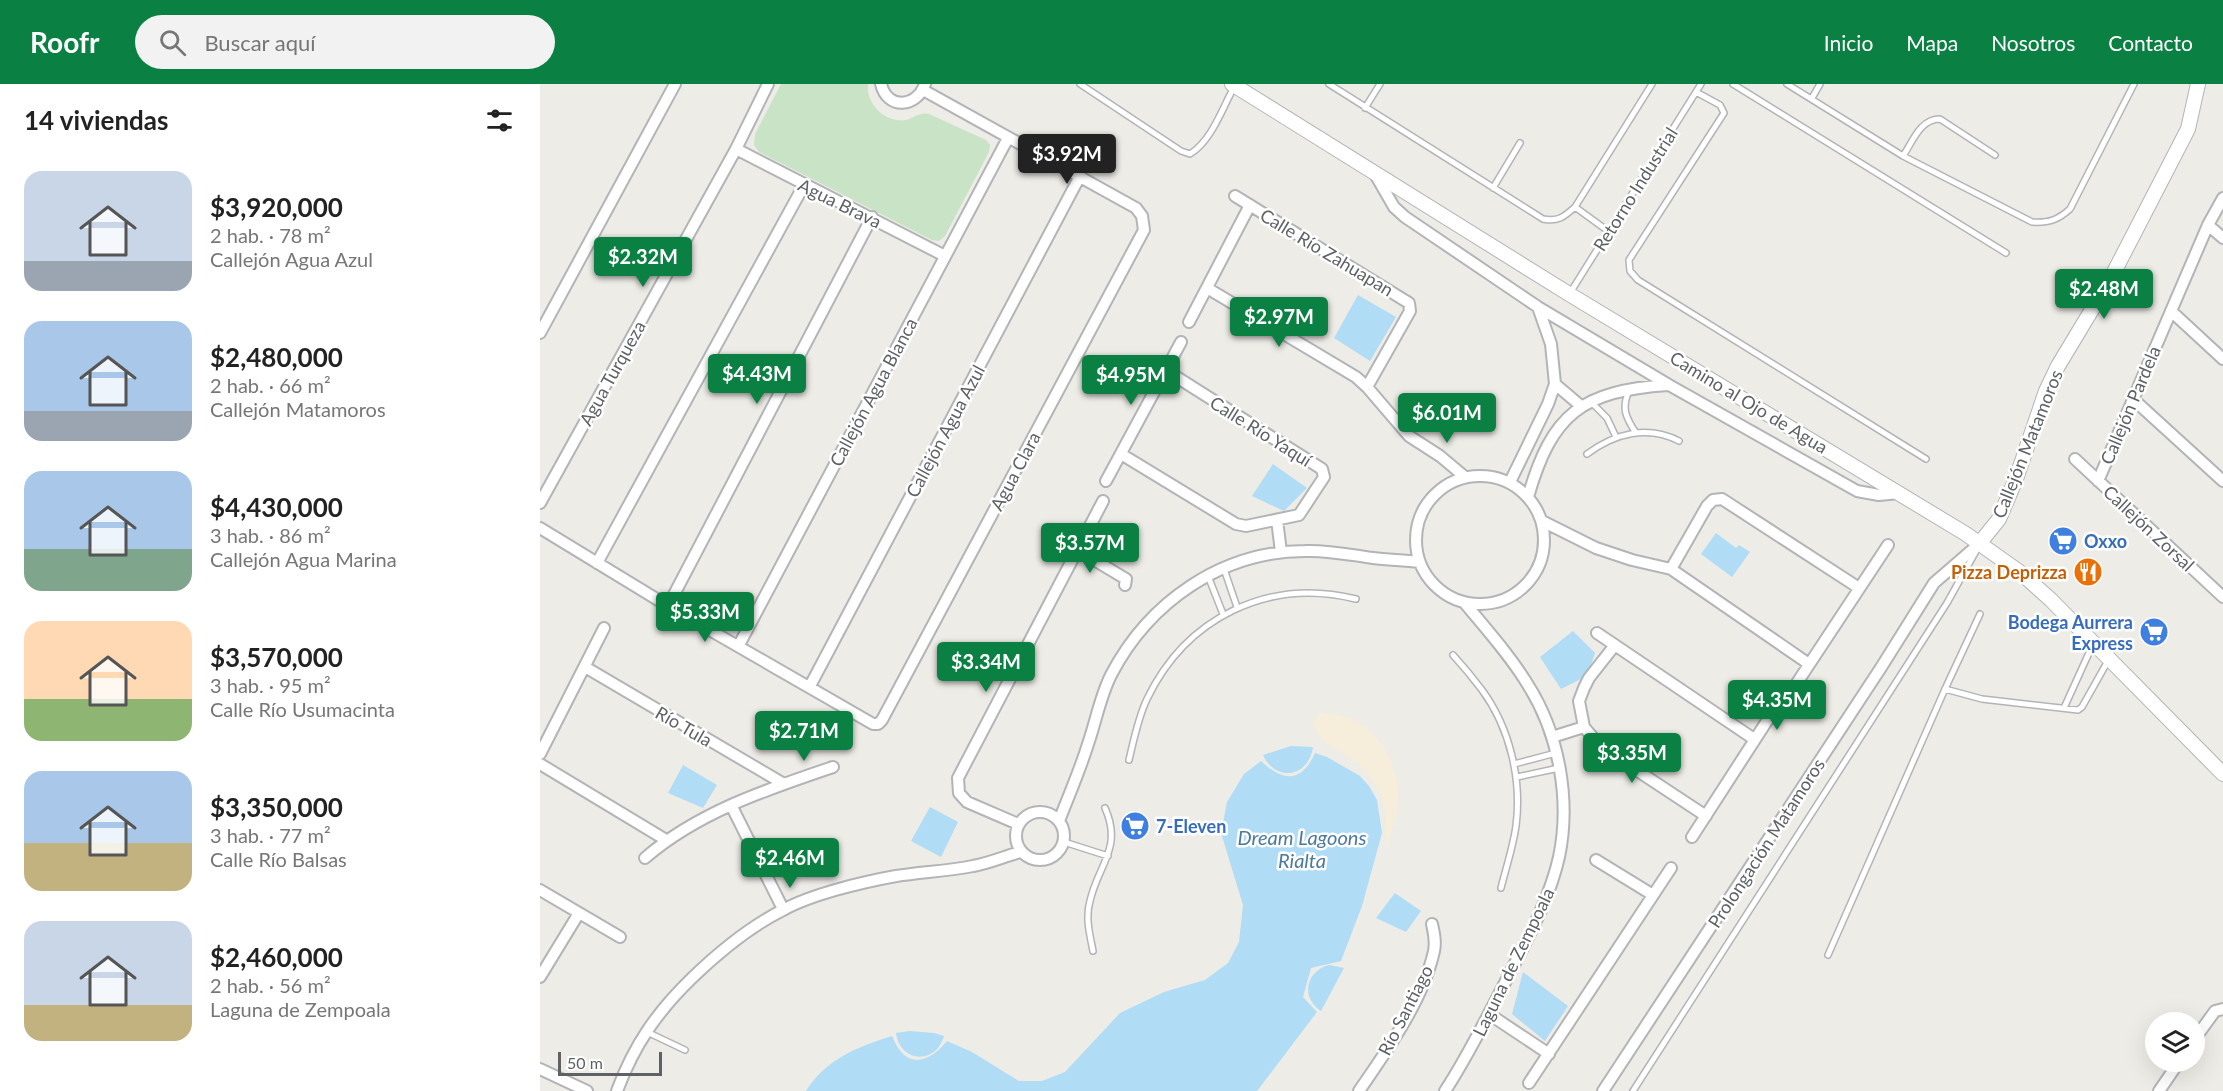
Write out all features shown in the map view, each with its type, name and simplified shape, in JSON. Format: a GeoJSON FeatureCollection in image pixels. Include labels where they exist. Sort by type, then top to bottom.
{"type":"FeatureCollection","features":[{"type":"Feature","properties":{"kind":"street"},"geometry":{"type":"LineString","coordinates":[[540,333],[675,84]]}},
{"type":"Feature","properties":{"kind":"street","name":"Agua Turqueza"},"geometry":{"type":"LineString","coordinates":[[540,503],[736,149],[768,84]]}},
{"type":"Feature","properties":{"kind":"street"},"geometry":{"type":"LineString","coordinates":[[881,84],[886,95],[899,103],[913,101],[924,87],[1008,138],[1080,176]]}},
{"type":"Feature","properties":{"kind":"street","name":"Callejón Matamoros"},"geometry":{"type":"LineString","coordinates":[[1979,544],[1999,519],[2008,499],[2046,392],[2058,366],[2075,335],[2105,290],[2188,129],[2198,84]]}},
{"type":"Feature","properties":{"kind":"street","name":"Camino al Ojo de Agua"},"geometry":{"type":"LineString","coordinates":[[1239,86],[1375,174],[1569,294],[1899,493],[2021,573],[2094,642],[2223,774]]}},
{"type":"Feature","properties":{"kind":"street","name":"Callejón Agua Blanca"},"geometry":{"type":"LineString","coordinates":[[739,645],[1008,138]]}},
{"type":"Feature","properties":{"kind":"street","name":"Agua Brava"},"geometry":{"type":"LineString","coordinates":[[736,149],[945,256]]}},
{"type":"Feature","properties":{"kind":"street"},"geometry":{"type":"LineString","coordinates":[[1375,174],[1394,207],[1405,217],[1538,307],[1669,385],[1857,490],[1879,495],[1899,493]]}},
{"type":"Feature","properties":{"kind":"street","name":"Agua Clara"},"geometry":{"type":"LineString","coordinates":[[810,686],[873,724],[878,724],[882,720],[1144,230],[1142,216],[1136,208],[1080,176]]}},
{"type":"Feature","properties":{"kind":"street","name":"Callejón Agua Azul"},"geometry":{"type":"LineString","coordinates":[[810,686],[1080,176]]}},
{"type":"Feature","properties":{"kind":"street"},"geometry":{"type":"LineString","coordinates":[[597,563],[804,185]]}},
{"type":"Feature","properties":{"kind":"street"},"geometry":{"type":"LineString","coordinates":[[1235,196],[1250,205]]}},
{"type":"Feature","properties":{"kind":"street","name":"Callejón Pardela"},"geometry":{"type":"LineString","coordinates":[[2097,481],[2208,225],[2223,198]]}},
{"type":"Feature","properties":{"kind":"street","name":"Calle Río Zahuapan"},"geometry":{"type":"LineString","coordinates":[[1189,322],[1250,205],[1409,303],[1410,311],[1367,387]]}},
{"type":"Feature","properties":{"kind":"street"},"geometry":{"type":"LineString","coordinates":[[668,606],[872,217]]}},
{"type":"Feature","properties":{"kind":"street"},"geometry":{"type":"LineString","coordinates":[[2208,225],[2223,238]]}},
{"type":"Feature","properties":{"kind":"street"},"geometry":{"type":"LineString","coordinates":[[1207,288],[1356,377],[1409,436],[1440,456],[1465,477]]}},
{"type":"Feature","properties":{"kind":"street"},"geometry":{"type":"LineString","coordinates":[[1510,482],[1548,404],[1555,384],[1551,344],[1538,307]]}},
{"type":"Feature","properties":{"kind":"street"},"geometry":{"type":"LineString","coordinates":[[2171,311],[2223,359]]}},
{"type":"Feature","properties":{"kind":"street"},"geometry":{"type":"LineString","coordinates":[[1106,481],[1181,342]]}},
{"type":"Feature","properties":{"kind":"street","name":"Calle Río Yaquí"},"geometry":{"type":"LineString","coordinates":[[1121,454],[1236,524],[1246,526],[1299,515],[1324,477],[1324,471],[1167,371]]}},
{"type":"Feature","properties":{"kind":"street"},"geometry":{"type":"LineString","coordinates":[[1555,384],[1585,403]]}},
{"type":"Feature","properties":{"kind":"street"},"geometry":{"type":"LineString","coordinates":[[1528,497],[1536,468],[1548,444],[1561,426],[1585,403],[1630,389],[1669,385]]}},
{"type":"Feature","properties":{"kind":"street"},"geometry":{"type":"LineString","coordinates":[[2133,399],[2223,481]]}},
{"type":"Feature","properties":{"kind":"street","name":"Callejón Zorsal"},"geometry":{"type":"LineString","coordinates":[[2075,459],[2223,597]]}},
{"type":"Feature","properties":{"kind":"street"},"geometry":{"type":"LineString","coordinates":[[1488,476],[1510,482],[1528,497],[1542,521],[1545,540],[1541,560],[1533,577],[1519,591],[1502,600],[1483,604],[1464,602],[1445,594],[1429,580],[1419,562],[1415,540],[1418,519],[1429,500],[1445,485],[1465,477],[1488,476]]}},
{"type":"Feature","properties":{"kind":"street"},"geometry":{"type":"LineString","coordinates":[[1671,569],[1707,506],[1713,500],[1722,499],[1859,588]]}},
{"type":"Feature","properties":{"kind":"street"},"geometry":{"type":"LineString","coordinates":[[1018,824],[968,802],[959,793],[957,782],[1076,549],[1103,501]]}},
{"type":"Feature","properties":{"kind":"street"},"geometry":{"type":"LineString","coordinates":[[1277,520],[1281,552]]}},
{"type":"Feature","properties":{"kind":"street"},"geometry":{"type":"LineString","coordinates":[[1542,521],[1596,548],[1632,560],[1671,569],[1809,664]]}},
{"type":"Feature","properties":{"kind":"street"},"geometry":{"type":"LineString","coordinates":[[540,528],[668,606],[810,686]]}},
{"type":"Feature","properties":{"kind":"street","name":"Prolongación Matamoros"},"geometry":{"type":"LineString","coordinates":[[1603,1091],[1934,583],[1979,544]]}},
{"type":"Feature","properties":{"kind":"street"},"geometry":{"type":"LineString","coordinates":[[1791,692],[1888,545]]}},
{"type":"Feature","properties":{"kind":"street"},"geometry":{"type":"LineString","coordinates":[[1076,549],[1126,579],[1125,585]]}},
{"type":"Feature","properties":{"kind":"street"},"geometry":{"type":"LineString","coordinates":[[1059,821],[1086,752],[1099,703],[1111,676],[1125,651],[1144,627],[1180,592],[1224,568],[1251,558],[1281,552],[1330,552],[1419,562]]}},
{"type":"Feature","properties":{"kind":"street","name":"Laguna de Zempoala"},"geometry":{"type":"LineString","coordinates":[[1445,1091],[1489,1014],[1548,894],[1559,856],[1563,797],[1552,738],[1530,687],[1503,648],[1464,602]]}},
{"type":"Feature","properties":{"kind":"street"},"geometry":{"type":"LineString","coordinates":[[540,754],[604,628]]}},
{"type":"Feature","properties":{"kind":"street"},"geometry":{"type":"LineString","coordinates":[[1598,633],[1754,739]]}},
{"type":"Feature","properties":{"kind":"street"},"geometry":{"type":"LineString","coordinates":[[1615,645],[1589,678],[1579,701],[1584,727],[1600,746],[1706,816]]}},
{"type":"Feature","properties":{"kind":"street","name":"Río Tula"},"geometry":{"type":"LineString","coordinates":[[585,668],[784,784]]}},
{"type":"Feature","properties":{"kind":"street"},"geometry":{"type":"LineString","coordinates":[[1692,837],[1776,707]]}},
{"type":"Feature","properties":{"kind":"street"},"geometry":{"type":"LineString","coordinates":[[1552,738],[1584,727]]}},
{"type":"Feature","properties":{"kind":"street"},"geometry":{"type":"LineString","coordinates":[[540,764],[666,840]]}},
{"type":"Feature","properties":{"kind":"street"},"geometry":{"type":"LineString","coordinates":[[645,858],[666,840],[731,806],[833,767]]}},
{"type":"Feature","properties":{"kind":"street"},"geometry":{"type":"LineString","coordinates":[[731,806],[783,909]]}},
{"type":"Feature","properties":{"kind":"street"},"geometry":{"type":"LineString","coordinates":[[1041,812],[1054,816],[1059,821],[1063,827],[1064,842],[1056,855],[1042,860],[1027,857],[1021,852],[1016,839],[1018,824],[1028,815],[1041,812]]}},
{"type":"Feature","properties":{"kind":"street"},"geometry":{"type":"LineString","coordinates":[[617,1091],[645,1031],[681,989],[709,962],[742,936],[783,909],[896,876],[973,866],[1021,852]]}},
{"type":"Feature","properties":{"kind":"street"},"geometry":{"type":"LineString","coordinates":[[1596,860],[1653,895]]}},
{"type":"Feature","properties":{"kind":"street"},"geometry":{"type":"LineString","coordinates":[[1529,1083],[1671,868]]}},
{"type":"Feature","properties":{"kind":"street"},"geometry":{"type":"LineString","coordinates":[[540,890],[620,937]]}},
{"type":"Feature","properties":{"kind":"street"},"geometry":{"type":"LineString","coordinates":[[540,977],[579,913]]}},
{"type":"Feature","properties":{"kind":"street","name":"Río Santiago"},"geometry":{"type":"LineString","coordinates":[[1359,1091],[1389,1047],[1426,977],[1434,951],[1435,936],[1432,924]]}},
{"type":"Feature","properties":{"kind":"street"},"geometry":{"type":"LineString","coordinates":[[2205,1025],[2215,1011],[2223,1009]]}},
{"type":"Feature","properties":{"kind":"street"},"geometry":{"type":"LineString","coordinates":[[1489,1014],[1548,1054]]}},
{"type":"Feature","properties":{"kind":"street"},"geometry":{"type":"LineString","coordinates":[[540,1069],[587,1091]]}},
{"type":"Feature","properties":{"kind":"street"},"geometry":{"type":"LineString","coordinates":[[2159,1091],[2172,1072]]}},
{"type":"Feature","properties":{"kind":"lane"},"geometry":{"type":"LineString","coordinates":[[1080,84],[1181,151],[1190,154],[1199,148],[1239,86]]}},
{"type":"Feature","properties":{"kind":"lane"},"geometry":{"type":"LineString","coordinates":[[1329,84],[1543,219],[1560,219],[1575,207],[1652,84]]}},
{"type":"Feature","properties":{"kind":"lane"},"geometry":{"type":"LineString","coordinates":[[1365,108],[1380,84]]}},
{"type":"Feature","properties":{"kind":"lane","name":"Retorno Industrial"},"geometry":{"type":"LineString","coordinates":[[1569,294],[1701,84]]}},
{"type":"Feature","properties":{"kind":"lane"},"geometry":{"type":"LineString","coordinates":[[1733,84],[2006,253]]}},
{"type":"Feature","properties":{"kind":"lane"},"geometry":{"type":"LineString","coordinates":[[1787,84],[1903,156],[2032,222],[2045,223],[2059,219],[2070,209],[2134,84]]}},
{"type":"Feature","properties":{"kind":"lane"},"geometry":{"type":"LineString","coordinates":[[1812,98],[1820,84]]}},
{"type":"Feature","properties":{"kind":"lane"},"geometry":{"type":"LineString","coordinates":[[1696,92],[1720,105],[1724,113],[1629,260],[1630,271],[1638,280],[1926,459]]}},
{"type":"Feature","properties":{"kind":"lane"},"geometry":{"type":"LineString","coordinates":[[1903,156],[1922,124],[1932,119],[1940,119],[1995,155]]}},
{"type":"Feature","properties":{"kind":"lane"},"geometry":{"type":"LineString","coordinates":[[1493,188],[1520,143]]}},
{"type":"Feature","properties":{"kind":"lane"},"geometry":{"type":"LineString","coordinates":[[1575,207],[1608,231]]}},
{"type":"Feature","properties":{"kind":"lane"},"geometry":{"type":"LineString","coordinates":[[1630,389],[1624,401],[1624,409],[1636,433]]}},
{"type":"Feature","properties":{"kind":"lane"},"geometry":{"type":"LineString","coordinates":[[1585,403],[1607,418],[1616,437]]}},
{"type":"Feature","properties":{"kind":"lane"},"geometry":{"type":"LineString","coordinates":[[1587,454],[1616,437],[1636,433],[1659,432],[1679,441]]}},
{"type":"Feature","properties":{"kind":"lane"},"geometry":{"type":"LineString","coordinates":[[1633,1091],[1947,603],[1979,544]]}},
{"type":"Feature","properties":{"kind":"lane"},"geometry":{"type":"LineString","coordinates":[[1224,568],[1237,607]]}},
{"type":"Feature","properties":{"kind":"lane"},"geometry":{"type":"LineString","coordinates":[[1208,575],[1223,614]]}},
{"type":"Feature","properties":{"kind":"lane"},"geometry":{"type":"LineString","coordinates":[[1129,760],[1138,721],[1154,685],[1183,647],[1223,614],[1237,607],[1294,593],[1321,592],[1356,599]]}},
{"type":"Feature","properties":{"kind":"lane"},"geometry":{"type":"LineString","coordinates":[[1828,955],[1980,614]]}},
{"type":"Feature","properties":{"kind":"lane"},"geometry":{"type":"LineString","coordinates":[[2064,708],[2094,642]]}},
{"type":"Feature","properties":{"kind":"lane"},"geometry":{"type":"LineString","coordinates":[[1453,655],[1483,692],[1493,709],[1506,737],[1517,777],[1516,826],[1501,888]]}},
{"type":"Feature","properties":{"kind":"lane"},"geometry":{"type":"LineString","coordinates":[[1945,689],[1982,699],[2081,709],[2110,658]]}},
{"type":"Feature","properties":{"kind":"lane"},"geometry":{"type":"LineString","coordinates":[[1514,764],[1556,753]]}},
{"type":"Feature","properties":{"kind":"lane"},"geometry":{"type":"LineString","coordinates":[[1517,777],[1559,768]]}},
{"type":"Feature","properties":{"kind":"lane"},"geometry":{"type":"LineString","coordinates":[[1093,951],[1088,909],[1093,890],[1108,856],[1113,834],[1105,808]]}},
{"type":"Feature","properties":{"kind":"lane"},"geometry":{"type":"LineString","coordinates":[[1064,842],[1108,856]]}},
{"type":"Feature","properties":{"kind":"lane"},"geometry":{"type":"LineString","coordinates":[[645,1031],[685,1050]]}},
{"type":"Feature","properties":{"kind":"green space"},"geometry":{"type":"Polygon","coordinates":[[[781,84],[868,84],[870,98],[878,111],[884,115],[906,120],[920,114],[929,114],[986,140],[990,145],[989,152],[945,236],[939,241],[932,240],[759,152],[754,145],[755,134],[781,84]]]}},
{"type":"Feature","properties":{"kind":"sand"},"geometry":{"type":"Polygon","coordinates":[[[1320,712],[1351,719],[1364,726],[1383,747],[1390,760],[1398,787],[1398,802],[1386,847],[1386,813],[1378,788],[1362,766],[1322,740],[1312,723],[1320,712]]]}},
{"type":"Feature","properties":{"kind":"water"},"geometry":{"type":"Polygon","coordinates":[[[1358,295],[1396,317],[1370,361],[1334,338],[1358,295]]]}},
{"type":"Feature","properties":{"kind":"water"},"geometry":{"type":"Polygon","coordinates":[[[1273,464],[1307,488],[1284,511],[1252,496],[1273,464]]]}},
{"type":"Feature","properties":{"kind":"water"},"geometry":{"type":"Polygon","coordinates":[[[1716,533],[1736,548],[1739,545],[1750,552],[1732,577],[1701,554],[1716,533]]]}},
{"type":"Feature","properties":{"kind":"water"},"geometry":{"type":"Polygon","coordinates":[[[1573,631],[1595,653],[1587,676],[1561,689],[1540,657],[1573,631]]]}},
{"type":"Feature","properties":{"kind":"water"},"geometry":{"type":"Polygon","coordinates":[[[1291,746],[1313,747],[1305,765],[1291,773],[1276,770],[1263,755],[1291,746]]]}},
{"type":"Feature","properties":{"kind":"water","name":"Dream Lagoons Rialta"},"geometry":{"type":"Polygon","coordinates":[[[1315,753],[1327,757],[1360,776],[1369,786],[1377,800],[1382,833],[1362,906],[1341,961],[1311,968],[1303,997],[1317,1012],[1257,1091],[806,1091],[823,1070],[833,1062],[855,1050],[892,1036],[897,1047],[910,1058],[924,1059],[947,1041],[972,1052],[1019,1081],[1042,1081],[1065,1072],[1120,1013],[1164,992],[1205,980],[1228,963],[1239,942],[1243,905],[1221,833],[1227,802],[1244,774],[1261,761],[1277,773],[1292,776],[1304,770],[1315,753]]]}},
{"type":"Feature","properties":{"kind":"water"},"geometry":{"type":"Polygon","coordinates":[[[683,765],[717,785],[703,808],[668,793],[683,765]]]}},
{"type":"Feature","properties":{"kind":"water"},"geometry":{"type":"Polygon","coordinates":[[[930,807],[958,822],[941,857],[911,841],[930,807]]]}},
{"type":"Feature","properties":{"kind":"water"},"geometry":{"type":"Polygon","coordinates":[[[1395,893],[1421,911],[1406,932],[1376,918],[1395,893]]]}},
{"type":"Feature","properties":{"kind":"water"},"geometry":{"type":"Polygon","coordinates":[[[1329,965],[1344,968],[1321,1011],[1310,999],[1308,985],[1315,973],[1329,965]]]}},
{"type":"Feature","properties":{"kind":"water"},"geometry":{"type":"Polygon","coordinates":[[[1523,972],[1568,1006],[1545,1041],[1512,1014],[1523,972]]]}},
{"type":"Feature","properties":{"kind":"water"},"geometry":{"type":"Polygon","coordinates":[[[910,1031],[944,1036],[934,1052],[918,1057],[904,1050],[896,1033],[910,1031]]]}},
{"type":"Feature","properties":{"kind":"place","name":"Oxxo"},"geometry":{"type":"Point","coordinates":[2063,541]}},
{"type":"Feature","properties":{"kind":"place","name":"Pizza Deprizza"},"geometry":{"type":"Point","coordinates":[2088,572]}},
{"type":"Feature","properties":{"kind":"place","name":"Bodega Aurrera Express"},"geometry":{"type":"Point","coordinates":[2154,632]}},
{"type":"Feature","properties":{"kind":"place","name":"7-Eleven"},"geometry":{"type":"Point","coordinates":[1135,826]}}]}
